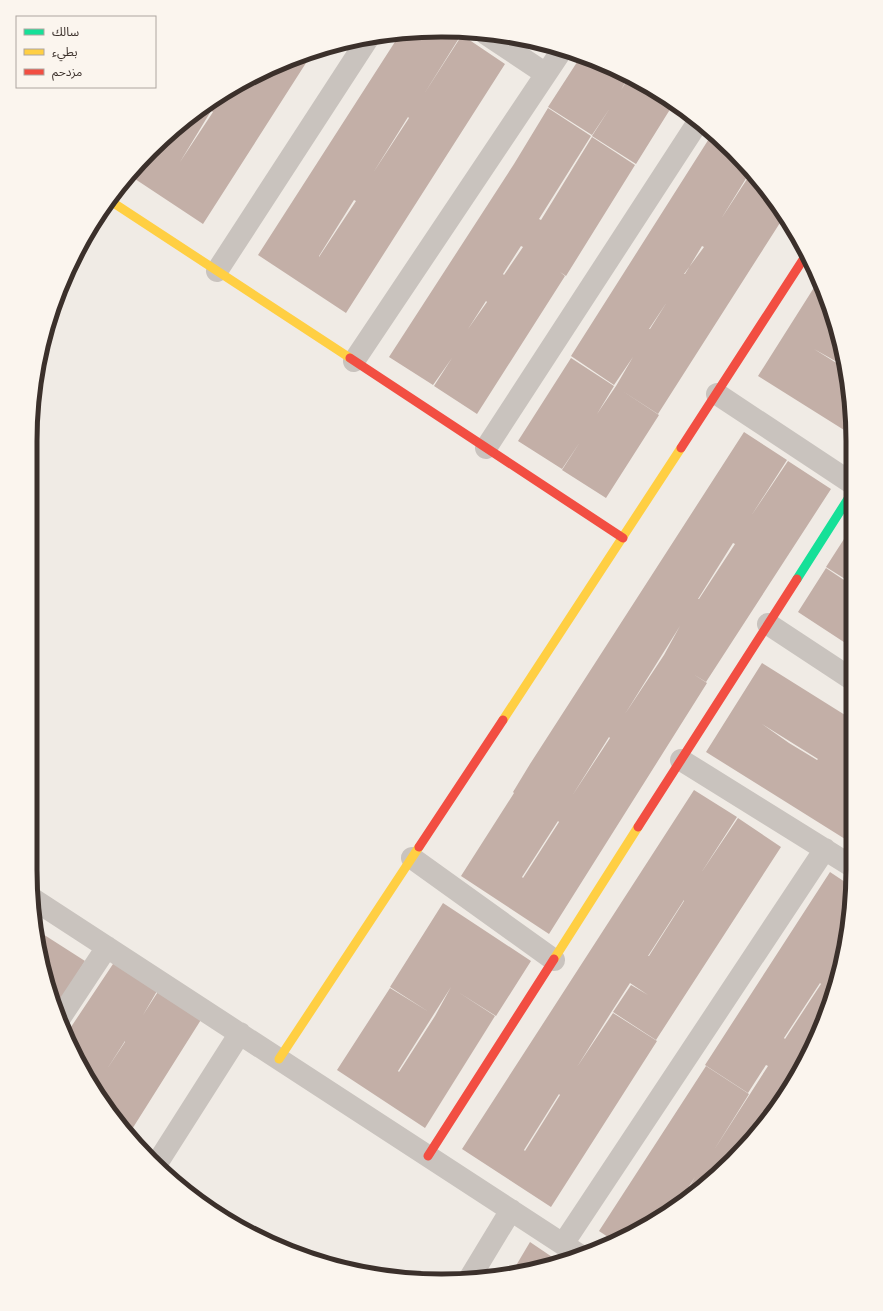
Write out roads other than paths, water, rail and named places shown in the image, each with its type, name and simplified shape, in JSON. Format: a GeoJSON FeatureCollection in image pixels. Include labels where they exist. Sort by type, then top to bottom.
{"type":"FeatureCollection","features":[{"type":"Feature","properties":{"kind":"street"},"geometry":{"type":"LineString","coordinates":[[495,40],[546,74]]}},
{"type":"Feature","properties":{"kind":"street"},"geometry":{"type":"LineString","coordinates":[[217,271],[364,45]]}},
{"type":"Feature","properties":{"kind":"street"},"geometry":{"type":"LineString","coordinates":[[354,361],[559,54]]}},
{"type":"Feature","properties":{"kind":"street"},"geometry":{"type":"LineString","coordinates":[[486,448],[695,127]]}},
{"type":"Feature","properties":{"kind":"street"},"geometry":{"type":"LineString","coordinates":[[115,204],[623,538]]}},
{"type":"Feature","properties":{"kind":"street"},"geometry":{"type":"LineString","coordinates":[[279,1059],[623,538],[803,261]]}},
{"type":"Feature","properties":{"kind":"street"},"geometry":{"type":"LineString","coordinates":[[717,394],[846,479]]}},
{"type":"Feature","properties":{"kind":"street"},"geometry":{"type":"LineString","coordinates":[[428,1156],[846,502]]}},
{"type":"Feature","properties":{"kind":"street"},"geometry":{"type":"LineString","coordinates":[[768,624],[846,675]]}},
{"type":"Feature","properties":{"kind":"street"},"geometry":{"type":"LineString","coordinates":[[681,760],[846,863]]}},
{"type":"Feature","properties":{"kind":"street"},"geometry":{"type":"LineString","coordinates":[[563,1244],[825,850]]}},
{"type":"Feature","properties":{"kind":"street"},"geometry":{"type":"LineString","coordinates":[[412,858],[554,960]]}},
{"type":"Feature","properties":{"kind":"street"},"geometry":{"type":"LineString","coordinates":[[38,902],[575,1252]]}},
{"type":"Feature","properties":{"kind":"street"},"geometry":{"type":"LineString","coordinates":[[63,1013],[107,946]]}},
{"type":"Feature","properties":{"kind":"street"},"geometry":{"type":"LineString","coordinates":[[159,1160],[240,1034]]}},
{"type":"Feature","properties":{"kind":"street"},"geometry":{"type":"LineString","coordinates":[[472,1273],[511,1210]]}}]}
